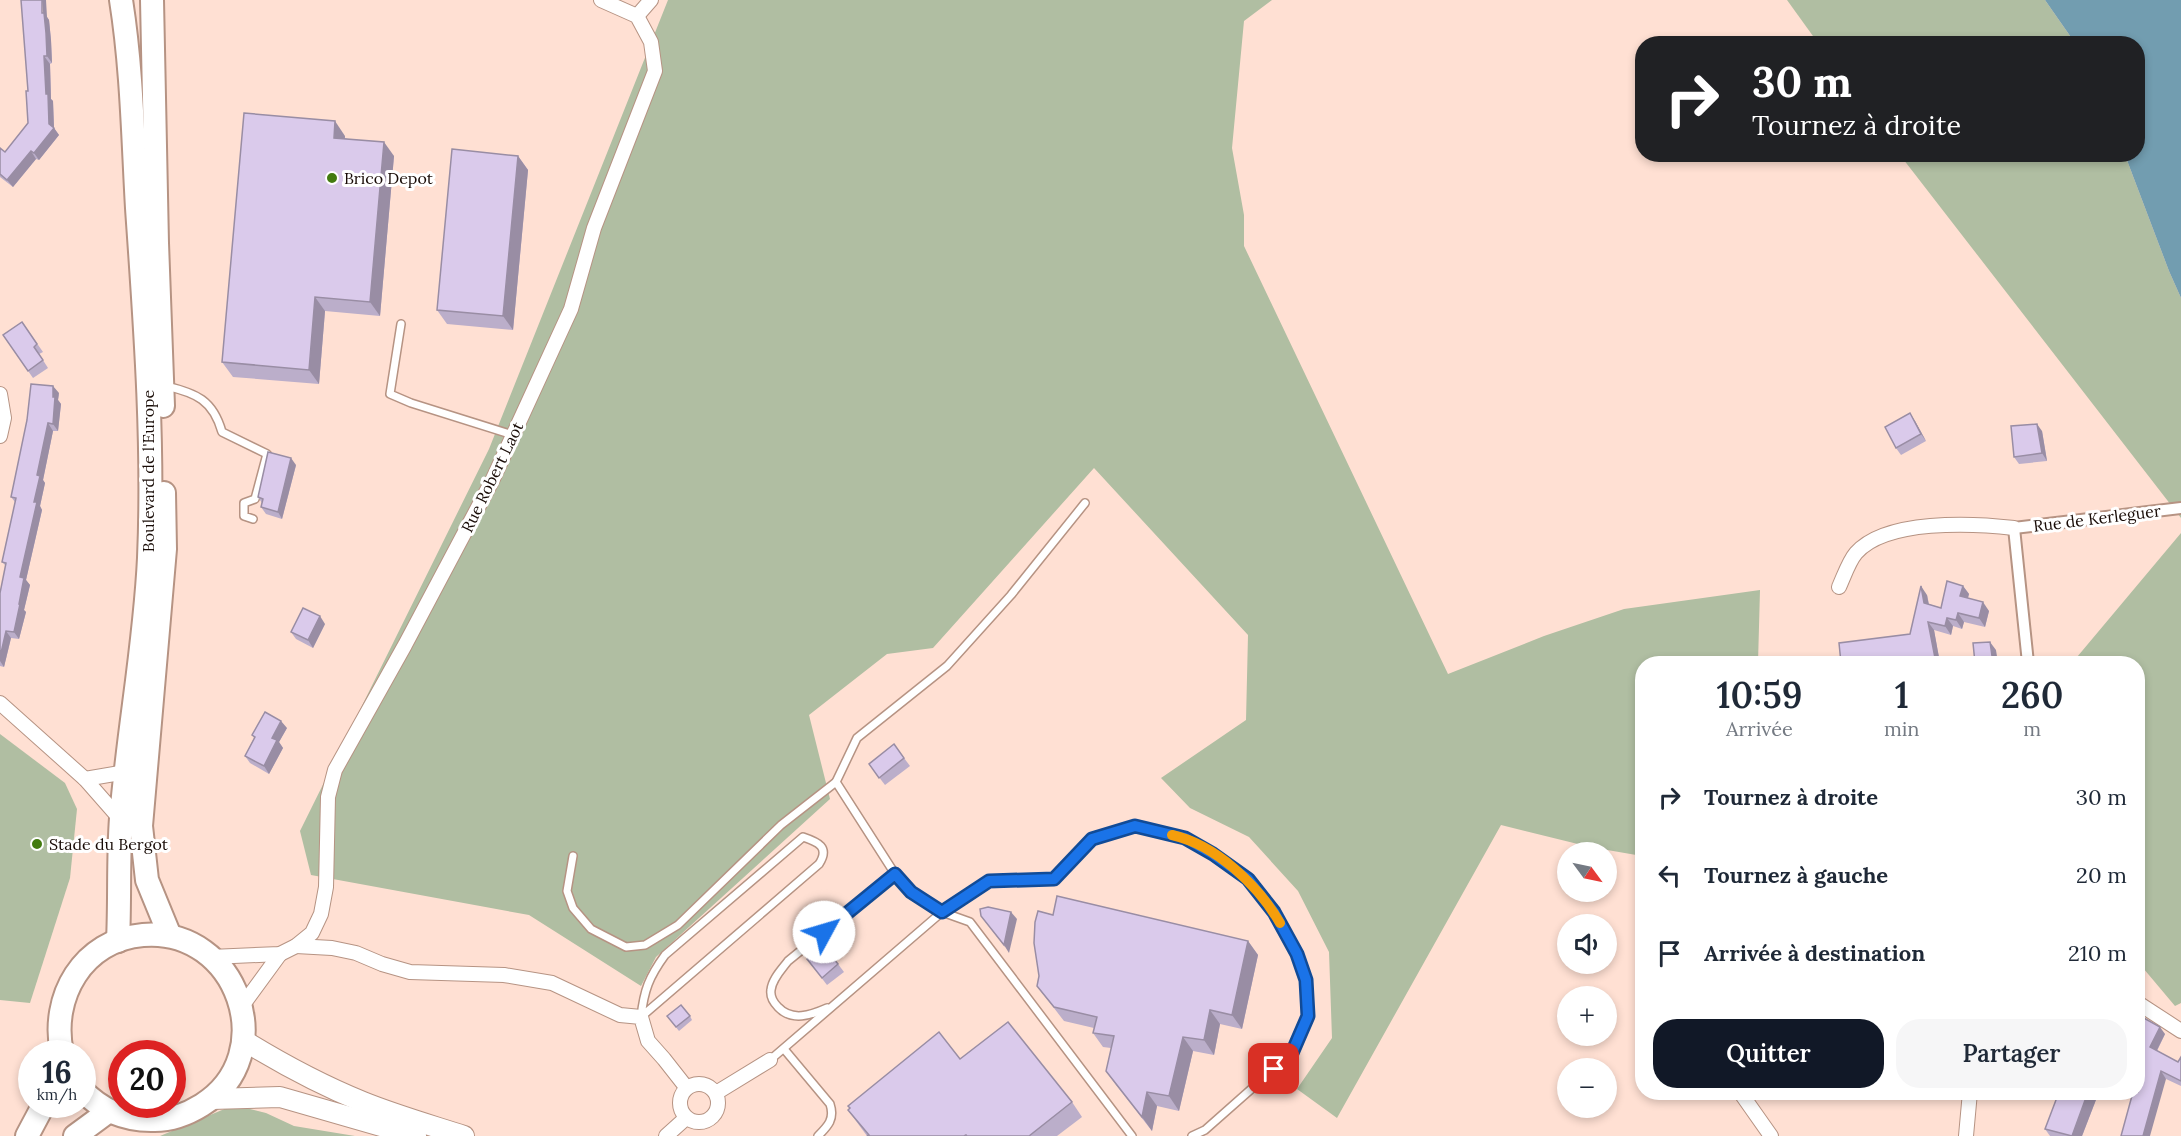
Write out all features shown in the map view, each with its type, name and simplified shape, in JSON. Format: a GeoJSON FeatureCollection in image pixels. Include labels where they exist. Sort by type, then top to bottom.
{"type":"FeatureCollection","features":[{"type":"Feature","properties":{"kind":"main road","name":"Boulevard de l'Europe"},"geometry":{"type":"LineString","coordinates":[[118,941],[121,820],[149,559],[150,449],[132,114],[121,0]]}},
{"type":"Feature","properties":{"kind":"main road","name":"Boulevard de l'Europe"},"geometry":{"type":"LineString","coordinates":[[152,0],[157,243],[163,385],[165,549],[141,826],[147,880],[170,936]]}},
{"type":"Feature","properties":{"kind":"main road"},"geometry":{"type":"LineString","coordinates":[[59,1040],[61,1004],[73,977],[93,956],[118,941],[144,935],[170,936],[192,944],[211,957],[226,973],[242,1006],[243,1040],[238,1062],[226,1083],[211,1099],[186,1115]]}},
{"type":"Feature","properties":{"kind":"main road"},"geometry":{"type":"LineString","coordinates":[[243,1040],[306,1077],[340,1093],[464,1136]]}},
{"type":"Feature","properties":{"kind":"main road"},"geometry":{"type":"LineString","coordinates":[[211,1099],[280,1097],[416,1136]]}},
{"type":"Feature","properties":{"kind":"main road"},"geometry":{"type":"LineString","coordinates":[[75,1136],[108,1112]]}},
{"type":"Feature","properties":{"kind":"main road"},"geometry":{"type":"LineString","coordinates":[[27,1136],[37,1118]]}},
{"type":"Feature","properties":{"kind":"main road"},"geometry":{"type":"LineString","coordinates":[[128,1118],[162,1121],[173,1118]]}},
{"type":"Feature","properties":{"kind":"street"},"geometry":{"type":"LineString","coordinates":[[601,0],[637,16],[651,0]]}},
{"type":"Feature","properties":{"kind":"street","name":"Rue Robert Laot"},"geometry":{"type":"LineString","coordinates":[[280,954],[296,946],[312,933],[321,914],[326,887],[328,797],[335,770],[492,481],[571,309],[594,228],[655,71],[651,42],[637,16]]}},
{"type":"Feature","properties":{"kind":"street"},"geometry":{"type":"LineString","coordinates":[[0,394],[4,418],[0,436]]}},
{"type":"Feature","properties":{"kind":"street","name":"Rue de Kerleguer"},"geometry":{"type":"LineString","coordinates":[[1839,587],[1856,553],[1881,535],[1921,527],[1985,525],[2014,528],[2181,508]]}},
{"type":"Feature","properties":{"kind":"street","name":"Rue de Kerleguer"},"geometry":{"type":"LineString","coordinates":[[2014,528],[2027,656]]}},
{"type":"Feature","properties":{"kind":"street"},"geometry":{"type":"LineString","coordinates":[[0,703],[85,779],[121,820]]}},
{"type":"Feature","properties":{"kind":"street"},"geometry":{"type":"LineString","coordinates":[[85,779],[126,772]]}},
{"type":"Feature","properties":{"kind":"street"},"geometry":{"type":"LineString","coordinates":[[296,946],[332,948],[356,953],[410,972],[504,975],[552,984],[620,1015],[641,1017],[648,1041],[686,1088]]}},
{"type":"Feature","properties":{"kind":"street"},"geometry":{"type":"LineString","coordinates":[[211,957],[280,954]]}},
{"type":"Feature","properties":{"kind":"street"},"geometry":{"type":"LineString","coordinates":[[242,1006],[280,954]]}},
{"type":"Feature","properties":{"kind":"street"},"geometry":{"type":"LineString","coordinates":[[2145,1010],[2181,1031]]}},
{"type":"Feature","properties":{"kind":"street"},"geometry":{"type":"LineString","coordinates":[[716,1094],[770,1060]]}},
{"type":"Feature","properties":{"kind":"street"},"geometry":{"type":"LineString","coordinates":[[699,1083],[712,1088],[716,1094],[718,1106],[712,1117],[700,1122],[686,1118],[682,1113],[680,1099],[686,1088],[699,1083]]}},
{"type":"Feature","properties":{"kind":"street"},"geometry":{"type":"LineString","coordinates":[[1745,1100],[1770,1136]]}},
{"type":"Feature","properties":{"kind":"street"},"geometry":{"type":"LineString","coordinates":[[1966,1136],[1969,1100]]}},
{"type":"Feature","properties":{"kind":"street"},"geometry":{"type":"LineString","coordinates":[[666,1136],[686,1118]]}},
{"type":"Feature","properties":{"kind":"lane"},"geometry":{"type":"LineString","coordinates":[[401,324],[390,394],[411,404],[513,435]]}},
{"type":"Feature","properties":{"kind":"lane"},"geometry":{"type":"LineString","coordinates":[[163,385],[176,388],[207,402],[217,416],[222,432],[267,454],[255,499],[244,503],[244,516],[253,519]]}},
{"type":"Feature","properties":{"kind":"lane"},"geometry":{"type":"LineString","coordinates":[[573,856],[567,891],[573,908],[591,929],[626,947],[645,945],[678,925],[781,825],[836,782],[857,738],[947,666],[1011,595],[1085,503]]}},
{"type":"Feature","properties":{"kind":"lane"},"geometry":{"type":"LineString","coordinates":[[836,782],[895,874],[911,892],[942,912],[970,922],[1132,1136]]}},
{"type":"Feature","properties":{"kind":"lane"},"geometry":{"type":"LineString","coordinates":[[770,1060],[942,912],[989,881],[1054,879],[1092,839],[1135,826],[1185,838],[1213,854],[1248,879],[1274,912],[1297,954],[1306,980],[1308,1016],[1292,1053],[1205,1130],[1192,1136]]}},
{"type":"Feature","properties":{"kind":"lane"},"geometry":{"type":"LineString","coordinates":[[803,837],[816,841],[823,848],[824,856],[819,864],[641,1017],[643,993],[664,955],[803,837]]}},
{"type":"Feature","properties":{"kind":"lane"},"geometry":{"type":"LineString","coordinates":[[832,1006],[813,1014],[795,1017],[783,1013],[773,1002],[771,990],[776,977],[788,961],[895,874]]}},
{"type":"Feature","properties":{"kind":"lane"},"geometry":{"type":"LineString","coordinates":[[784,1049],[830,1104],[833,1113],[829,1125],[818,1136]]}},
{"type":"Feature","properties":{"kind":"green space"},"geometry":{"type":"Polygon","coordinates":[[[668,0],[1272,0],[1244,21],[1232,148],[1244,215],[1244,246],[1448,674],[1544,636],[1624,609],[1760,590],[1758,656],[1635,656],[1635,855],[1617,852],[1617,842],[1570,842],[1501,825],[1337,1118],[1297,1089],[1332,1038],[1329,952],[1298,891],[1249,837],[1190,808],[1161,778],[1246,720],[1248,635],[1094,468],[933,648],[887,654],[809,715],[830,799],[656,957],[641,986],[529,915],[311,875],[300,831],[489,449],[668,0]]]}},
{"type":"Feature","properties":{"kind":"green space"},"geometry":{"type":"Polygon","coordinates":[[[1787,0],[2045,0],[2070,36],[1813,36],[1787,0]]]}},
{"type":"Feature","properties":{"kind":"green space"},"geometry":{"type":"Polygon","coordinates":[[[1905,162],[2128,162],[2181,298],[2181,518],[1905,162]]]}},
{"type":"Feature","properties":{"kind":"green space"},"geometry":{"type":"Polygon","coordinates":[[[2181,533],[2181,1003],[2175,1006],[2145,970],[2145,656],[2078,656],[2181,533]]]}},
{"type":"Feature","properties":{"kind":"green space","name":"Stade du Bergot"},"geometry":{"type":"Polygon","coordinates":[[[0,734],[65,783],[77,809],[70,878],[30,1003],[0,1000],[0,734]]]}},
{"type":"Feature","properties":{"kind":"green space"},"geometry":{"type":"Polygon","coordinates":[[[234,1105],[266,1113],[294,1126],[355,1136],[160,1136],[234,1105]]]}},
{"type":"Feature","properties":{"kind":"water"},"geometry":{"type":"Polygon","coordinates":[[[2045,0],[2181,0],[2181,298],[2128,162],[2145,162],[2145,36],[2070,36],[2045,0]]]}},
{"type":"Feature","properties":{"kind":"building"},"geometry":{"type":"Polygon","coordinates":[[[21,0],[42,0],[47,56],[44,56],[46,94],[48,94],[49,124],[54,128],[34,153],[31,151],[7,180],[0,174],[0,148],[5,152],[28,123],[26,91],[28,91],[21,0]]]}},
{"type":"Feature","properties":{"kind":"building"},"geometry":{"type":"Polygon","coordinates":[[[244,113],[335,121],[334,138],[384,142],[370,302],[315,297],[309,370],[222,362],[244,113]]]}},
{"type":"Feature","properties":{"kind":"building"},"geometry":{"type":"Polygon","coordinates":[[[452,149],[518,156],[503,316],[437,310],[452,149]]]}},
{"type":"Feature","properties":{"kind":"building"},"geometry":{"type":"Polygon","coordinates":[[[22,322],[37,344],[34,347],[43,360],[28,371],[3,335],[22,322]]]}},
{"type":"Feature","properties":{"kind":"building"},"geometry":{"type":"Polygon","coordinates":[[[31,384],[53,386],[53,397],[55,397],[53,424],[48,423],[37,475],[40,476],[34,502],[37,502],[20,577],[24,578],[14,632],[6,631],[0,657],[0,593],[6,563],[2,562],[16,498],[11,497],[27,420],[31,384]]]}},
{"type":"Feature","properties":{"kind":"building"},"geometry":{"type":"Polygon","coordinates":[[[1910,413],[1921,434],[1896,448],[1885,427],[1910,413]]]}},
{"type":"Feature","properties":{"kind":"building"},"geometry":{"type":"Polygon","coordinates":[[[2037,424],[2042,453],[2014,457],[2011,426],[2037,424]]]}},
{"type":"Feature","properties":{"kind":"building"},"geometry":{"type":"Polygon","coordinates":[[[268,452],[291,458],[278,512],[261,507],[263,499],[258,497],[268,452]]]}},
{"type":"Feature","properties":{"kind":"building"},"geometry":{"type":"Polygon","coordinates":[[[1947,581],[1963,586],[1960,596],[1983,602],[1979,618],[1958,613],[1956,620],[1947,618],[1945,626],[1928,622],[1935,656],[1840,656],[1839,643],[1910,634],[1921,586],[1924,603],[1941,608],[1947,581]]]}},
{"type":"Feature","properties":{"kind":"building"},"geometry":{"type":"Polygon","coordinates":[[[303,608],[320,616],[308,640],[291,632],[303,608]]]}},
{"type":"Feature","properties":{"kind":"building"},"geometry":{"type":"Polygon","coordinates":[[[1990,642],[1992,656],[1974,656],[1973,643],[1990,642]]]}},
{"type":"Feature","properties":{"kind":"building"},"geometry":{"type":"Polygon","coordinates":[[[265,712],[281,721],[272,738],[277,740],[264,766],[245,756],[255,737],[252,735],[265,712]]]}},
{"type":"Feature","properties":{"kind":"building"},"geometry":{"type":"Polygon","coordinates":[[[894,744],[904,758],[879,778],[869,764],[894,744]]]}},
{"type":"Feature","properties":{"kind":"building"},"geometry":{"type":"Polygon","coordinates":[[[1057,896],[1248,941],[1232,1015],[1210,1010],[1204,1040],[1183,1037],[1169,1096],[1147,1092],[1142,1117],[1106,1071],[1114,1036],[1093,1033],[1097,1017],[1054,1007],[1037,986],[1039,976],[1034,943],[1035,922],[1038,911],[1053,915],[1057,896]]]}},
{"type":"Feature","properties":{"kind":"building"},"geometry":{"type":"Polygon","coordinates":[[[988,907],[1011,912],[1004,945],[981,916],[980,909],[988,907]]]}},
{"type":"Feature","properties":{"kind":"building"},"geometry":{"type":"Polygon","coordinates":[[[823,946],[838,964],[822,978],[807,959],[823,946]]]}},
{"type":"Feature","properties":{"kind":"building"},"geometry":{"type":"Polygon","coordinates":[[[681,1005],[690,1016],[676,1027],[667,1016],[681,1005]]]}},
{"type":"Feature","properties":{"kind":"building"},"geometry":{"type":"Polygon","coordinates":[[[2145,1019],[2160,1027],[2150,1047],[2178,1062],[2181,1057],[2181,1081],[2161,1071],[2143,1136],[2121,1136],[2131,1100],[2145,1100],[2145,1019]]]}},
{"type":"Feature","properties":{"kind":"building"},"geometry":{"type":"Polygon","coordinates":[[[1008,1022],[1072,1102],[1029,1136],[867,1136],[869,1135],[848,1110],[850,1108],[848,1106],[939,1032],[960,1059],[1008,1022]]]}},
{"type":"Feature","properties":{"kind":"building"},"geometry":{"type":"Polygon","coordinates":[[[2056,1100],[2085,1100],[2072,1136],[2045,1129],[2056,1100]]]}},
{"type":"Feature","properties":{"kind":"slow traffic"},"geometry":{"type":"LineString","coordinates":[[1172,835],[1185,838],[1213,854],[1248,879],[1280,923]]}},
{"type":"Feature","properties":{"kind":"place","name":"Brico Depot"},"geometry":{"type":"Point","coordinates":[332,178]}},
{"type":"Feature","properties":{"kind":"place","name":"Stade du Bergot"},"geometry":{"type":"Point","coordinates":[37,844]}},
{"type":"Feature","properties":{"kind":"route"},"geometry":{"type":"LineString","coordinates":[[824,932],[895,874],[911,892],[942,912],[989,881],[1054,879],[1092,839],[1135,826],[1185,838],[1213,854],[1248,879],[1274,912],[1297,954],[1306,980],[1308,1016],[1292,1053],[1274,1069]]}}]}
